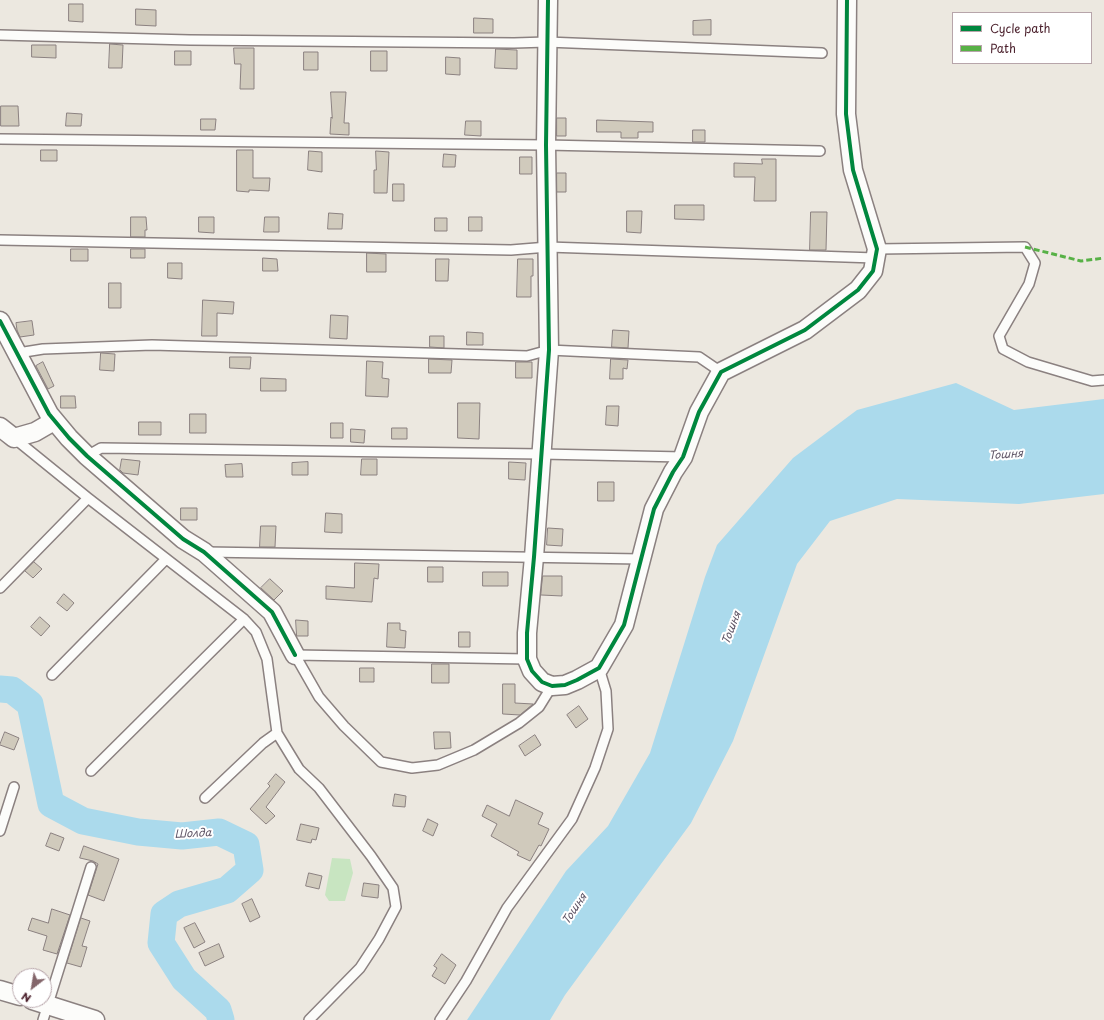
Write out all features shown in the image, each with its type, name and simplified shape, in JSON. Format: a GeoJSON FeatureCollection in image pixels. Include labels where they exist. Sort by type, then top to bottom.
{"type":"FeatureCollection","features":[{"type":"Feature","properties":{"kind":"street"},"geometry":{"type":"LineString","coordinates":[[548,0],[546,145],[549,350],[534,557],[526,633],[527,659],[532,670],[542,682],[552,686],[565,685],[599,668],[624,625],[654,509],[673,472],[683,457],[700,412],[721,372],[805,330],[858,290],[873,271],[876,253],[853,170],[846,114],[848,0]]}},
{"type":"Feature","properties":{"kind":"street"},"geometry":{"type":"LineString","coordinates":[[0,320],[54,421],[87,456],[183,539],[204,552],[272,612],[295,655]]}},
{"type":"Feature","properties":{"kind":"street"},"geometry":{"type":"LineString","coordinates":[[4,432],[35,432],[54,421]]}},
{"type":"Feature","properties":{"kind":"street"},"geometry":{"type":"LineString","coordinates":[[0,990],[12,994]]}},
{"type":"Feature","properties":{"kind":"street"},"geometry":{"type":"LineString","coordinates":[[41,1008],[95,1020]]}},
{"type":"Feature","properties":{"kind":"lane"},"geometry":{"type":"LineString","coordinates":[[0,36],[514,44],[547,42],[822,53]]}},
{"type":"Feature","properties":{"kind":"lane"},"geometry":{"type":"LineString","coordinates":[[0,139],[546,145],[820,151]]}},
{"type":"Feature","properties":{"kind":"lane"},"geometry":{"type":"LineString","coordinates":[[0,240],[511,250],[548,247],[876,253],[1025,247],[1035,263],[1029,284],[999,336],[1003,349],[1028,362],[1092,381],[1104,380]]}},
{"type":"Feature","properties":{"kind":"lane"},"geometry":{"type":"LineString","coordinates":[[18,353],[43,349],[152,344],[526,356],[549,350],[699,357],[721,372]]}},
{"type":"Feature","properties":{"kind":"lane"},"geometry":{"type":"LineString","coordinates":[[4,432],[244,619],[256,632],[267,659],[277,733],[299,769],[319,788],[371,856],[393,888],[396,907],[379,939],[360,968],[309,1020]]}},
{"type":"Feature","properties":{"kind":"lane"},"geometry":{"type":"LineString","coordinates":[[87,456],[101,448],[683,457]]}},
{"type":"Feature","properties":{"kind":"lane"},"geometry":{"type":"LineString","coordinates":[[0,588],[88,498]]}},
{"type":"Feature","properties":{"kind":"lane"},"geometry":{"type":"LineString","coordinates":[[204,552],[641,559]]}},
{"type":"Feature","properties":{"kind":"lane"},"geometry":{"type":"LineString","coordinates":[[52,675],[166,559]]}},
{"type":"Feature","properties":{"kind":"lane"},"geometry":{"type":"LineString","coordinates":[[90,771],[244,619]]}},
{"type":"Feature","properties":{"kind":"lane"},"geometry":{"type":"LineString","coordinates":[[527,659],[295,655],[318,697],[344,726],[381,762],[412,768],[438,765],[474,750],[519,723],[538,707],[552,686]]}},
{"type":"Feature","properties":{"kind":"lane"},"geometry":{"type":"LineString","coordinates":[[440,1020],[466,980],[506,908],[572,819],[592,774],[608,729],[606,691],[599,668]]}},
{"type":"Feature","properties":{"kind":"lane"},"geometry":{"type":"LineString","coordinates":[[205,798],[263,743],[277,733]]}},
{"type":"Feature","properties":{"kind":"lane"},"geometry":{"type":"LineString","coordinates":[[0,831],[14,787]]}},
{"type":"Feature","properties":{"kind":"lane"},"geometry":{"type":"LineString","coordinates":[[52,977],[91,866]]}},
{"type":"Feature","properties":{"kind":"green space"},"geometry":{"type":"Polygon","coordinates":[[[332,858],[350,859],[353,873],[345,901],[329,901],[325,895],[332,858]]]}},
{"type":"Feature","properties":{"kind":"water","name":"Тошня"},"geometry":{"type":"Polygon","coordinates":[[[956,383],[1014,410],[1104,399],[1104,494],[1019,504],[897,499],[830,521],[797,564],[733,741],[691,823],[565,995],[550,1020],[467,1020],[566,871],[608,826],[650,753],[705,577],[717,545],[793,458],[857,410],[956,383]]]}},
{"type":"Feature","properties":{"kind":"building"},"geometry":{"type":"Polygon","coordinates":[[[69,4],[83,4],[83,22],[69,21],[69,4]]]}},
{"type":"Feature","properties":{"kind":"building"},"geometry":{"type":"Polygon","coordinates":[[[136,9],[156,10],[156,26],[136,25],[136,9]]]}},
{"type":"Feature","properties":{"kind":"building"},"geometry":{"type":"Polygon","coordinates":[[[474,18],[493,19],[493,33],[474,33],[474,18]]]}},
{"type":"Feature","properties":{"kind":"building"},"geometry":{"type":"Polygon","coordinates":[[[711,20],[711,35],[693,35],[693,21],[711,20]]]}},
{"type":"Feature","properties":{"kind":"building"},"geometry":{"type":"Polygon","coordinates":[[[110,44],[123,45],[122,68],[109,68],[110,44]]]}},
{"type":"Feature","properties":{"kind":"building"},"geometry":{"type":"Polygon","coordinates":[[[32,45],[56,45],[56,58],[32,57],[32,45]]]}},
{"type":"Feature","properties":{"kind":"building"},"geometry":{"type":"Polygon","coordinates":[[[234,48],[254,48],[254,89],[240,89],[241,64],[235,64],[234,48]]]}},
{"type":"Feature","properties":{"kind":"building"},"geometry":{"type":"Polygon","coordinates":[[[496,49],[517,50],[517,69],[495,68],[496,49]]]}},
{"type":"Feature","properties":{"kind":"building"},"geometry":{"type":"Polygon","coordinates":[[[175,51],[191,51],[191,65],[175,65],[175,51]]]}},
{"type":"Feature","properties":{"kind":"building"},"geometry":{"type":"Polygon","coordinates":[[[371,51],[387,51],[387,71],[371,71],[371,51]]]}},
{"type":"Feature","properties":{"kind":"building"},"geometry":{"type":"Polygon","coordinates":[[[304,52],[318,52],[318,70],[304,70],[304,52]]]}},
{"type":"Feature","properties":{"kind":"building"},"geometry":{"type":"Polygon","coordinates":[[[446,57],[460,58],[460,75],[446,74],[446,57]]]}},
{"type":"Feature","properties":{"kind":"building"},"geometry":{"type":"Polygon","coordinates":[[[331,92],[346,92],[344,123],[349,123],[349,135],[330,134],[331,117],[332,118],[331,92]]]}},
{"type":"Feature","properties":{"kind":"building"},"geometry":{"type":"Polygon","coordinates":[[[1,106],[18,106],[19,126],[1,126],[1,106]]]}},
{"type":"Feature","properties":{"kind":"building"},"geometry":{"type":"Polygon","coordinates":[[[67,113],[82,114],[81,126],[66,126],[67,113]]]}},
{"type":"Feature","properties":{"kind":"building"},"geometry":{"type":"Polygon","coordinates":[[[557,118],[566,118],[566,136],[557,136],[557,118]]]}},
{"type":"Feature","properties":{"kind":"building"},"geometry":{"type":"Polygon","coordinates":[[[201,119],[216,119],[215,130],[201,130],[201,119]]]}},
{"type":"Feature","properties":{"kind":"building"},"geometry":{"type":"Polygon","coordinates":[[[597,120],[653,122],[653,132],[638,132],[638,138],[621,138],[621,132],[597,132],[597,120]]]}},
{"type":"Feature","properties":{"kind":"building"},"geometry":{"type":"Polygon","coordinates":[[[466,121],[481,121],[481,136],[465,135],[466,121]]]}},
{"type":"Feature","properties":{"kind":"building"},"geometry":{"type":"Polygon","coordinates":[[[693,130],[705,130],[705,142],[693,142],[693,130]]]}},
{"type":"Feature","properties":{"kind":"building"},"geometry":{"type":"Polygon","coordinates":[[[41,150],[57,150],[57,161],[41,161],[41,150]]]}},
{"type":"Feature","properties":{"kind":"building"},"geometry":{"type":"Polygon","coordinates":[[[237,150],[253,150],[253,178],[270,178],[269,191],[237,191],[237,150]]]}},
{"type":"Feature","properties":{"kind":"building"},"geometry":{"type":"Polygon","coordinates":[[[309,151],[322,152],[322,172],[308,170],[309,151]]]}},
{"type":"Feature","properties":{"kind":"building"},"geometry":{"type":"Polygon","coordinates":[[[376,151],[389,152],[387,193],[374,193],[376,151]]]}},
{"type":"Feature","properties":{"kind":"building"},"geometry":{"type":"Polygon","coordinates":[[[444,154],[456,155],[455,167],[443,167],[444,154]]]}},
{"type":"Feature","properties":{"kind":"building"},"geometry":{"type":"Polygon","coordinates":[[[520,157],[532,157],[532,174],[520,174],[520,157]]]}},
{"type":"Feature","properties":{"kind":"building"},"geometry":{"type":"Polygon","coordinates":[[[762,159],[776,159],[776,201],[754,201],[755,177],[734,177],[734,163],[762,164],[762,159]]]}},
{"type":"Feature","properties":{"kind":"building"},"geometry":{"type":"Polygon","coordinates":[[[557,173],[566,173],[566,192],[557,192],[557,173]]]}},
{"type":"Feature","properties":{"kind":"building"},"geometry":{"type":"Polygon","coordinates":[[[393,184],[404,184],[404,201],[393,201],[393,184]]]}},
{"type":"Feature","properties":{"kind":"building"},"geometry":{"type":"Polygon","coordinates":[[[675,205],[704,205],[704,220],[675,219],[675,205]]]}},
{"type":"Feature","properties":{"kind":"building"},"geometry":{"type":"Polygon","coordinates":[[[627,211],[642,211],[641,233],[627,232],[627,211]]]}},
{"type":"Feature","properties":{"kind":"building"},"geometry":{"type":"Polygon","coordinates":[[[811,212],[827,212],[826,250],[810,250],[811,212]]]}},
{"type":"Feature","properties":{"kind":"building"},"geometry":{"type":"Polygon","coordinates":[[[329,213],[343,214],[342,229],[328,229],[329,213]]]}},
{"type":"Feature","properties":{"kind":"building"},"geometry":{"type":"Polygon","coordinates":[[[131,217],[146,217],[147,230],[145,230],[145,237],[131,237],[131,217]]]}},
{"type":"Feature","properties":{"kind":"building"},"geometry":{"type":"Polygon","coordinates":[[[199,217],[214,217],[214,233],[199,232],[199,217]]]}},
{"type":"Feature","properties":{"kind":"building"},"geometry":{"type":"Polygon","coordinates":[[[265,217],[279,217],[279,232],[264,232],[265,217]]]}},
{"type":"Feature","properties":{"kind":"building"},"geometry":{"type":"Polygon","coordinates":[[[469,217],[482,217],[482,231],[469,231],[469,217]]]}},
{"type":"Feature","properties":{"kind":"building"},"geometry":{"type":"Polygon","coordinates":[[[435,218],[447,218],[447,231],[435,231],[435,218]]]}},
{"type":"Feature","properties":{"kind":"building"},"geometry":{"type":"Polygon","coordinates":[[[71,249],[88,249],[88,261],[71,261],[71,249]]]}},
{"type":"Feature","properties":{"kind":"building"},"geometry":{"type":"Polygon","coordinates":[[[131,249],[145,249],[145,258],[131,258],[131,249]]]}},
{"type":"Feature","properties":{"kind":"building"},"geometry":{"type":"Polygon","coordinates":[[[367,253],[386,254],[386,272],[367,272],[367,253]]]}},
{"type":"Feature","properties":{"kind":"building"},"geometry":{"type":"Polygon","coordinates":[[[263,258],[277,259],[278,271],[263,271],[263,258]]]}},
{"type":"Feature","properties":{"kind":"building"},"geometry":{"type":"Polygon","coordinates":[[[436,259],[449,259],[448,281],[436,281],[436,259]]]}},
{"type":"Feature","properties":{"kind":"building"},"geometry":{"type":"Polygon","coordinates":[[[518,259],[533,259],[531,297],[517,297],[518,259]]]}},
{"type":"Feature","properties":{"kind":"building"},"geometry":{"type":"Polygon","coordinates":[[[168,263],[182,263],[182,279],[168,278],[168,263]]]}},
{"type":"Feature","properties":{"kind":"building"},"geometry":{"type":"Polygon","coordinates":[[[109,283],[121,283],[121,308],[109,308],[109,283]]]}},
{"type":"Feature","properties":{"kind":"building"},"geometry":{"type":"Polygon","coordinates":[[[203,300],[234,302],[233,314],[217,313],[217,336],[202,336],[203,300]]]}},
{"type":"Feature","properties":{"kind":"building"},"geometry":{"type":"Polygon","coordinates":[[[331,315],[348,316],[347,339],[330,338],[331,315]]]}},
{"type":"Feature","properties":{"kind":"building"},"geometry":{"type":"Polygon","coordinates":[[[32,321],[34,335],[20,337],[16,323],[32,321]]]}},
{"type":"Feature","properties":{"kind":"building"},"geometry":{"type":"Polygon","coordinates":[[[613,330],[629,331],[628,348],[612,347],[613,330]]]}},
{"type":"Feature","properties":{"kind":"building"},"geometry":{"type":"Polygon","coordinates":[[[467,332],[483,333],[483,345],[467,345],[467,332]]]}},
{"type":"Feature","properties":{"kind":"building"},"geometry":{"type":"Polygon","coordinates":[[[430,336],[444,336],[444,348],[430,347],[430,336]]]}},
{"type":"Feature","properties":{"kind":"building"},"geometry":{"type":"Polygon","coordinates":[[[101,353],[115,354],[114,371],[100,370],[101,353]]]}},
{"type":"Feature","properties":{"kind":"building"},"geometry":{"type":"Polygon","coordinates":[[[230,357],[251,357],[250,369],[230,368],[230,357]]]}},
{"type":"Feature","properties":{"kind":"building"},"geometry":{"type":"Polygon","coordinates":[[[429,359],[452,360],[451,373],[429,373],[429,359]]]}},
{"type":"Feature","properties":{"kind":"building"},"geometry":{"type":"Polygon","coordinates":[[[611,359],[628,360],[627,369],[623,368],[623,379],[610,379],[611,359]]]}},
{"type":"Feature","properties":{"kind":"building"},"geometry":{"type":"Polygon","coordinates":[[[367,361],[383,362],[382,378],[389,379],[388,397],[366,396],[367,361]]]}},
{"type":"Feature","properties":{"kind":"building"},"geometry":{"type":"Polygon","coordinates":[[[43,362],[54,386],[48,389],[36,366],[43,362]]]}},
{"type":"Feature","properties":{"kind":"building"},"geometry":{"type":"Polygon","coordinates":[[[516,362],[532,362],[532,378],[516,378],[516,362]]]}},
{"type":"Feature","properties":{"kind":"building"},"geometry":{"type":"Polygon","coordinates":[[[261,378],[286,379],[286,391],[261,391],[261,378]]]}},
{"type":"Feature","properties":{"kind":"building"},"geometry":{"type":"Polygon","coordinates":[[[61,396],[75,396],[76,408],[61,408],[61,396]]]}},
{"type":"Feature","properties":{"kind":"building"},"geometry":{"type":"Polygon","coordinates":[[[458,403],[480,403],[479,439],[458,438],[458,403]]]}},
{"type":"Feature","properties":{"kind":"building"},"geometry":{"type":"Polygon","coordinates":[[[607,406],[619,406],[618,426],[606,425],[607,406]]]}},
{"type":"Feature","properties":{"kind":"building"},"geometry":{"type":"Polygon","coordinates":[[[190,414],[206,414],[206,433],[190,433],[190,414]]]}},
{"type":"Feature","properties":{"kind":"building"},"geometry":{"type":"Polygon","coordinates":[[[139,422],[161,422],[161,435],[139,435],[139,422]]]}},
{"type":"Feature","properties":{"kind":"building"},"geometry":{"type":"Polygon","coordinates":[[[331,423],[343,423],[343,438],[331,438],[331,423]]]}},
{"type":"Feature","properties":{"kind":"building"},"geometry":{"type":"Polygon","coordinates":[[[392,428],[407,428],[407,439],[392,439],[392,428]]]}},
{"type":"Feature","properties":{"kind":"building"},"geometry":{"type":"Polygon","coordinates":[[[351,429],[365,430],[364,443],[351,442],[351,429]]]}},
{"type":"Feature","properties":{"kind":"building"},"geometry":{"type":"Polygon","coordinates":[[[122,459],[140,461],[138,475],[123,473],[120,470],[122,459]]]}},
{"type":"Feature","properties":{"kind":"building"},"geometry":{"type":"Polygon","coordinates":[[[362,459],[377,459],[377,475],[361,475],[362,459]]]}},
{"type":"Feature","properties":{"kind":"building"},"geometry":{"type":"Polygon","coordinates":[[[308,462],[308,475],[292,475],[292,463],[308,462]]]}},
{"type":"Feature","properties":{"kind":"building"},"geometry":{"type":"Polygon","coordinates":[[[509,462],[526,463],[525,480],[509,479],[509,462]]]}},
{"type":"Feature","properties":{"kind":"building"},"geometry":{"type":"Polygon","coordinates":[[[242,464],[243,477],[226,477],[225,465],[242,464]]]}},
{"type":"Feature","properties":{"kind":"building"},"geometry":{"type":"Polygon","coordinates":[[[598,482],[614,482],[614,501],[598,501],[598,482]]]}},
{"type":"Feature","properties":{"kind":"building"},"geometry":{"type":"Polygon","coordinates":[[[181,508],[197,508],[197,520],[181,520],[181,508]]]}},
{"type":"Feature","properties":{"kind":"building"},"geometry":{"type":"Polygon","coordinates":[[[326,513],[342,514],[342,533],[325,532],[326,513]]]}},
{"type":"Feature","properties":{"kind":"building"},"geometry":{"type":"Polygon","coordinates":[[[261,526],[276,526],[275,547],[260,547],[261,526]]]}},
{"type":"Feature","properties":{"kind":"building"},"geometry":{"type":"Polygon","coordinates":[[[548,528],[563,529],[562,546],[547,545],[548,528]]]}},
{"type":"Feature","properties":{"kind":"building"},"geometry":{"type":"Polygon","coordinates":[[[34,562],[42,569],[33,578],[25,571],[34,562]]]}},
{"type":"Feature","properties":{"kind":"building"},"geometry":{"type":"Polygon","coordinates":[[[355,563],[379,564],[378,579],[374,578],[372,602],[326,599],[326,586],[354,588],[355,563]]]}},
{"type":"Feature","properties":{"kind":"building"},"geometry":{"type":"Polygon","coordinates":[[[428,567],[443,567],[443,582],[428,582],[428,567]]]}},
{"type":"Feature","properties":{"kind":"building"},"geometry":{"type":"Polygon","coordinates":[[[483,572],[508,572],[508,586],[483,586],[483,572]]]}},
{"type":"Feature","properties":{"kind":"building"},"geometry":{"type":"Polygon","coordinates":[[[543,576],[562,576],[562,596],[541,595],[543,576]]]}},
{"type":"Feature","properties":{"kind":"building"},"geometry":{"type":"Polygon","coordinates":[[[270,579],[283,591],[274,600],[261,588],[270,579]]]}},
{"type":"Feature","properties":{"kind":"building"},"geometry":{"type":"Polygon","coordinates":[[[64,594],[74,603],[67,611],[57,603],[64,594]]]}},
{"type":"Feature","properties":{"kind":"building"},"geometry":{"type":"Polygon","coordinates":[[[40,617],[50,626],[41,636],[31,627],[40,617]]]}},
{"type":"Feature","properties":{"kind":"building"},"geometry":{"type":"Polygon","coordinates":[[[296,620],[308,621],[308,636],[297,636],[296,620]]]}},
{"type":"Feature","properties":{"kind":"building"},"geometry":{"type":"Polygon","coordinates":[[[388,623],[400,623],[400,630],[406,631],[405,648],[387,647],[388,623]]]}},
{"type":"Feature","properties":{"kind":"building"},"geometry":{"type":"Polygon","coordinates":[[[459,632],[470,632],[470,647],[459,647],[459,632]]]}},
{"type":"Feature","properties":{"kind":"building"},"geometry":{"type":"Polygon","coordinates":[[[432,664],[449,664],[449,683],[432,683],[432,664]]]}},
{"type":"Feature","properties":{"kind":"building"},"geometry":{"type":"Polygon","coordinates":[[[360,668],[374,668],[374,682],[360,682],[360,668]]]}},
{"type":"Feature","properties":{"kind":"building"},"geometry":{"type":"Polygon","coordinates":[[[503,684],[515,684],[515,703],[533,704],[520,715],[503,714],[503,684]]]}},
{"type":"Feature","properties":{"kind":"building"},"geometry":{"type":"Polygon","coordinates":[[[579,706],[588,719],[576,728],[567,715],[579,706]]]}},
{"type":"Feature","properties":{"kind":"building"},"geometry":{"type":"Polygon","coordinates":[[[5,732],[19,738],[14,750],[0,745],[5,732]]]}},
{"type":"Feature","properties":{"kind":"building"},"geometry":{"type":"Polygon","coordinates":[[[434,732],[450,732],[451,748],[435,749],[434,732]]]}},
{"type":"Feature","properties":{"kind":"building"},"geometry":{"type":"Polygon","coordinates":[[[535,735],[541,745],[525,756],[519,746],[535,735]]]}},
{"type":"Feature","properties":{"kind":"building"},"geometry":{"type":"Polygon","coordinates":[[[276,774],[285,782],[266,807],[275,816],[266,824],[250,809],[270,786],[268,784],[276,774]]]}},
{"type":"Feature","properties":{"kind":"building"},"geometry":{"type":"Polygon","coordinates":[[[395,794],[406,796],[405,807],[393,806],[395,794]]]}},
{"type":"Feature","properties":{"kind":"building"},"geometry":{"type":"Polygon","coordinates":[[[516,800],[543,813],[538,824],[549,829],[541,846],[539,845],[530,861],[517,855],[519,852],[491,836],[497,824],[482,816],[487,805],[509,816],[516,800]]]}},
{"type":"Feature","properties":{"kind":"building"},"geometry":{"type":"Polygon","coordinates":[[[428,819],[438,824],[433,836],[423,831],[428,819]]]}},
{"type":"Feature","properties":{"kind":"building"},"geometry":{"type":"Polygon","coordinates":[[[301,824],[319,828],[316,840],[312,839],[311,843],[297,840],[301,824]]]}},
{"type":"Feature","properties":{"kind":"building"},"geometry":{"type":"Polygon","coordinates":[[[51,833],[64,838],[59,851],[46,846],[51,833]]]}},
{"type":"Feature","properties":{"kind":"building"},"geometry":{"type":"Polygon","coordinates":[[[84,846],[119,859],[104,901],[88,895],[98,864],[93,861],[80,858],[84,846]]]}},
{"type":"Feature","properties":{"kind":"building"},"geometry":{"type":"Polygon","coordinates":[[[309,873],[322,876],[319,889],[306,886],[309,873]]]}},
{"type":"Feature","properties":{"kind":"building"},"geometry":{"type":"Polygon","coordinates":[[[364,883],[379,885],[378,898],[362,896],[364,883]]]}},
{"type":"Feature","properties":{"kind":"building"},"geometry":{"type":"Polygon","coordinates":[[[252,899],[260,917],[250,922],[242,904],[252,899]]]}},
{"type":"Feature","properties":{"kind":"building"},"geometry":{"type":"Polygon","coordinates":[[[52,909],[70,915],[57,954],[43,950],[47,936],[28,930],[32,918],[48,923],[52,909]]]}},
{"type":"Feature","properties":{"kind":"building"},"geometry":{"type":"Polygon","coordinates":[[[81,918],[90,921],[82,946],[87,947],[81,967],[67,963],[81,918]]]}},
{"type":"Feature","properties":{"kind":"building"},"geometry":{"type":"Polygon","coordinates":[[[195,923],[205,942],[194,948],[184,928],[195,923]]]}},
{"type":"Feature","properties":{"kind":"building"},"geometry":{"type":"Polygon","coordinates":[[[219,944],[224,957],[205,966],[199,953],[219,944]]]}},
{"type":"Feature","properties":{"kind":"building"},"geometry":{"type":"Polygon","coordinates":[[[442,954],[456,965],[445,984],[432,976],[437,968],[434,966],[442,954]]]}},
{"type":"Feature","properties":{"kind":"waterway","name":"Шолда"},"geometry":{"type":"LineString","coordinates":[[0,689],[12,690],[30,704],[51,804],[83,821],[138,832],[182,836],[219,832],[246,845],[250,870],[227,890],[179,904],[164,914],[161,943],[184,979],[218,1010],[221,1020]]}},
{"type":"Feature","properties":{"kind":"marked path"},"geometry":{"type":"LineString","coordinates":[[1025,247],[1081,261],[1104,258]]}},
{"type":"Feature","properties":{"kind":"cycle path"},"geometry":{"type":"LineString","coordinates":[[548,0],[546,145],[549,350],[527,633],[527,659],[532,671],[542,682],[552,686],[565,685],[599,668],[624,625],[654,509],[673,472],[683,457],[699,412],[721,372],[805,330],[858,290],[873,271],[877,249],[853,170],[846,114],[847,0]]}},
{"type":"Feature","properties":{"kind":"cycle path"},"geometry":{"type":"LineString","coordinates":[[0,321],[49,414],[69,438],[87,456],[183,539],[204,552],[272,612],[295,655]]}}]}
